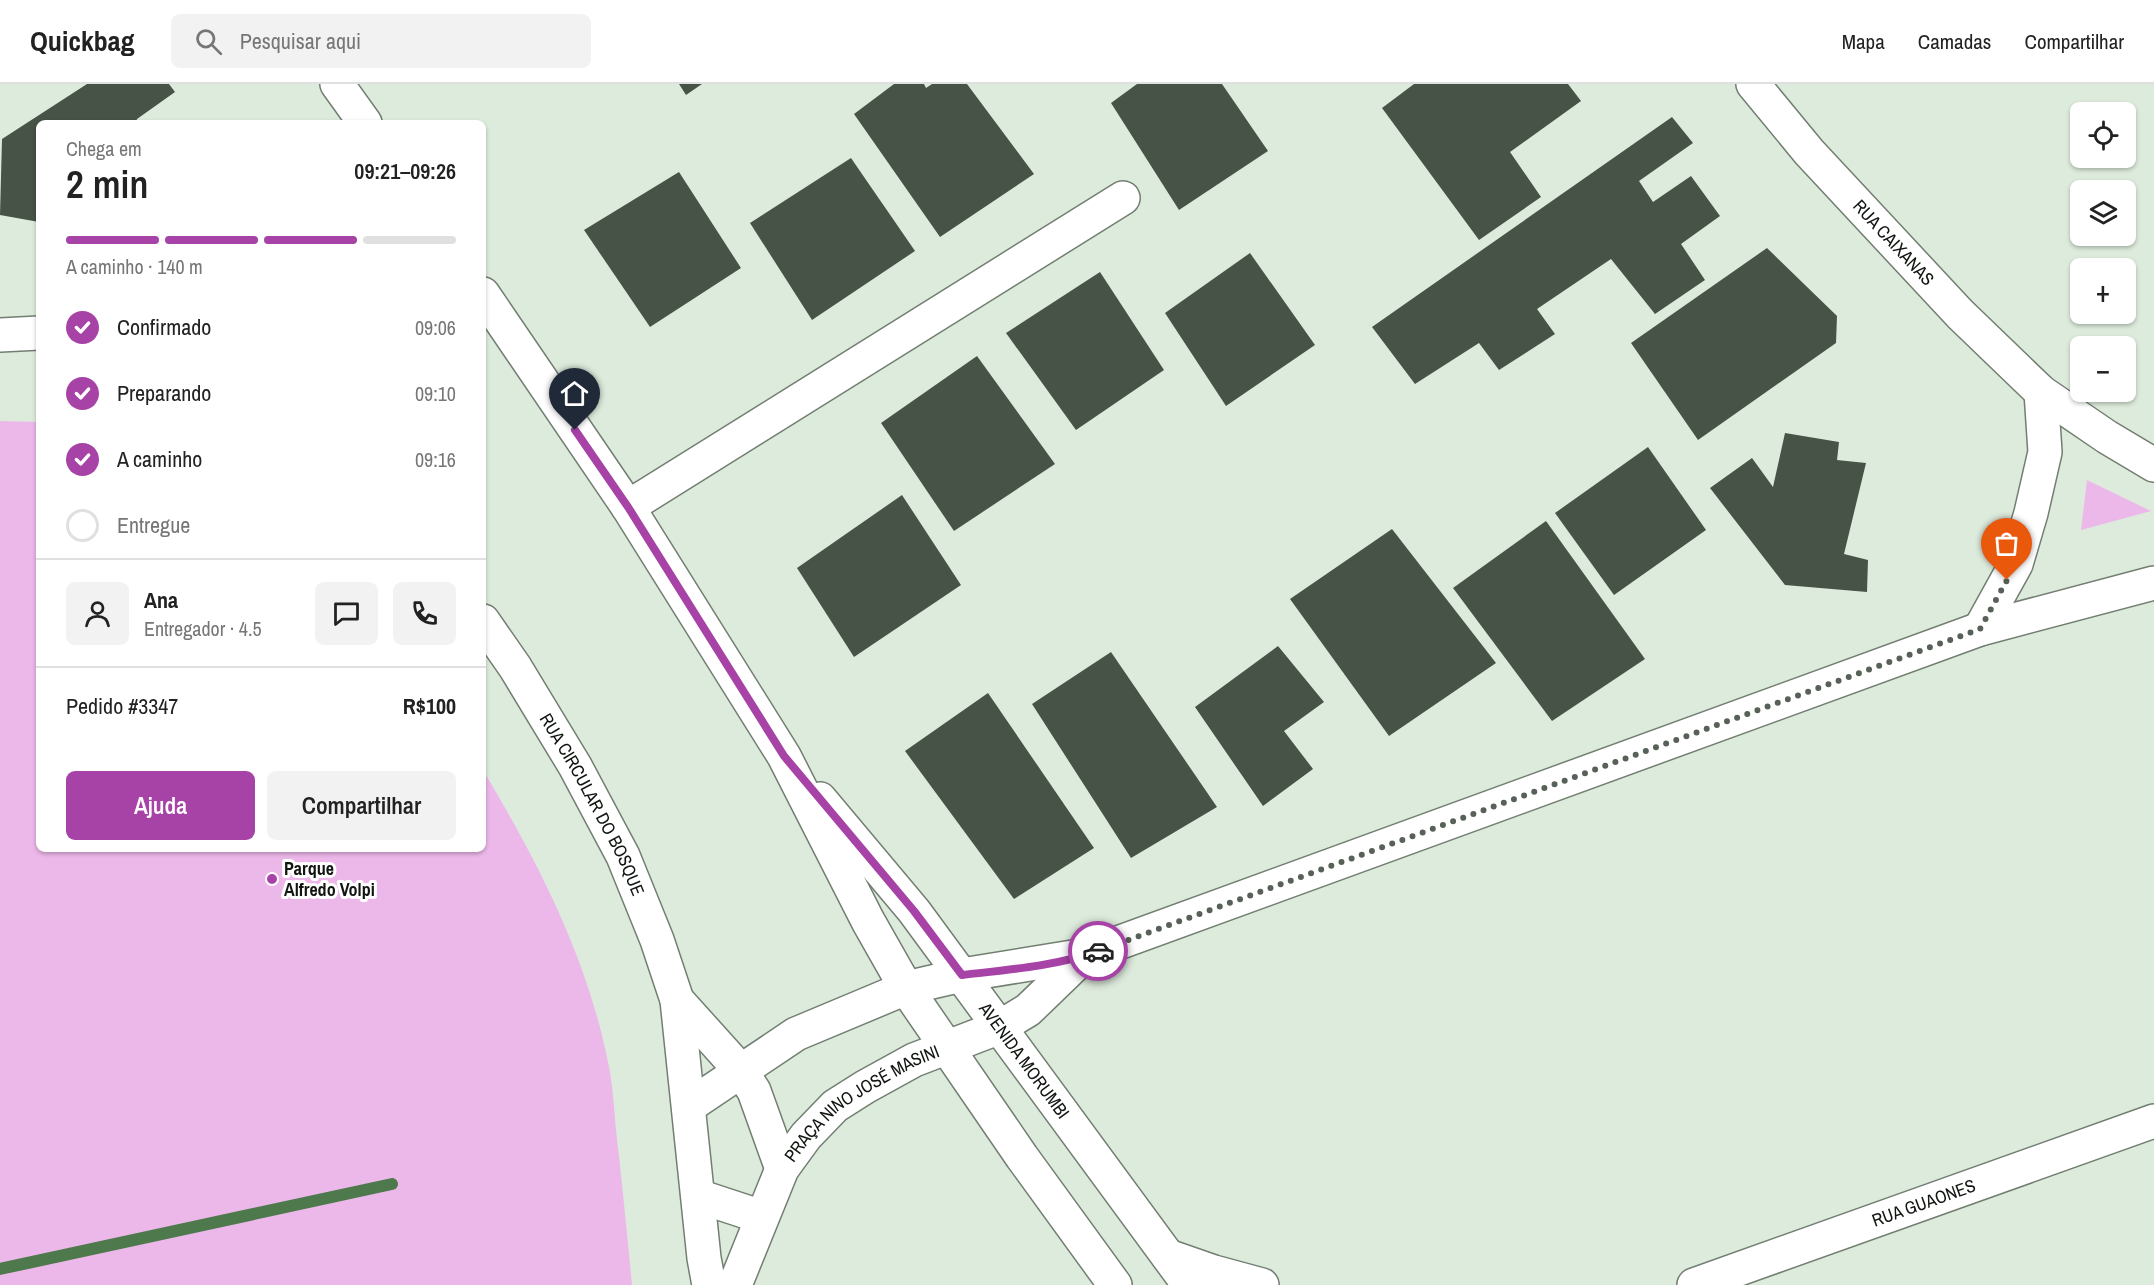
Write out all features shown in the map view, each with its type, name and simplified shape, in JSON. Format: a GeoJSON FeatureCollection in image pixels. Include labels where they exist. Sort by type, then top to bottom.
{"type":"FeatureCollection","features":[{"type":"Feature","properties":{"kind":"street"},"geometry":{"type":"LineString","coordinates":[[337,84],[363,120]]}},
{"type":"Feature","properties":{"kind":"street","name":"RUA CAIXANAS"},"geometry":{"type":"LineString","coordinates":[[1753,84],[1809,152],[1960,314],[2041,392],[2107,437],[2154,465]]}},
{"type":"Feature","properties":{"kind":"street"},"geometry":{"type":"LineString","coordinates":[[628,507],[1123,198]]}},
{"type":"Feature","properties":{"kind":"street","name":"AVENIDA MORUMBI"},"geometry":{"type":"LineString","coordinates":[[486,298],[628,507],[784,756],[868,921],[906,988],[1022,1157],[1108,1274],[1130,1285]]}},
{"type":"Feature","properties":{"kind":"street"},"geometry":{"type":"LineString","coordinates":[[0,335],[36,333]]}},
{"type":"Feature","properties":{"kind":"street"},"geometry":{"type":"LineString","coordinates":[[1980,629],[2016,564],[2031,513],[2045,452],[2041,392]]}},
{"type":"Feature","properties":{"kind":"street"},"geometry":{"type":"LineString","coordinates":[[689,1106],[796,1034],[906,988],[962,975],[1085,955],[1980,629],[2154,583]]}},
{"type":"Feature","properties":{"kind":"street","name":"RUA CIRCULAR DO BOSQUE"},"geometry":{"type":"LineString","coordinates":[[486,625],[515,667],[575,766],[623,856],[657,940],[677,1000],[704,1258],[709,1285]]}},
{"type":"Feature","properties":{"kind":"street","name":"AVENIDA MORUMBI"},"geometry":{"type":"LineString","coordinates":[[784,756],[914,911],[1189,1285]]}},
{"type":"Feature","properties":{"kind":"street","name":"PRAÇA NINO JOSÉ MASINI"},"geometry":{"type":"LineString","coordinates":[[782,1169],[806,1136],[835,1106],[914,1060],[1000,1027],[1028,1010],[1085,955]]}},
{"type":"Feature","properties":{"kind":"street","name":"RUA CIRCULAR DO BOSQUE"},"geometry":{"type":"LineString","coordinates":[[677,1000],[741,1071],[754,1091],[782,1169]]}},
{"type":"Feature","properties":{"kind":"street","name":"RUA GUAONES"},"geometry":{"type":"LineString","coordinates":[[1694,1285],[2154,1120]]}},
{"type":"Feature","properties":{"kind":"street"},"geometry":{"type":"LineString","coordinates":[[735,1285],[782,1169]]}},
{"type":"Feature","properties":{"kind":"street"},"geometry":{"type":"LineString","coordinates":[[698,1196],[762,1217]]}},
{"type":"Feature","properties":{"kind":"street"},"geometry":{"type":"LineString","coordinates":[[1168,1256],[1262,1285]]}},
{"type":"Feature","properties":{"kind":"shaded area","name":"Parque Alfredo Volpi"},"geometry":{"type":"Polygon","coordinates":[[[0,421],[36,422],[36,852],[486,852],[486,775],[523,840],[558,911],[574,948],[599,1023],[612,1088],[632,1285],[0,1285],[0,421]]]}},
{"type":"Feature","properties":{"kind":"shaded area"},"geometry":{"type":"Polygon","coordinates":[[[2087,480],[2151,511],[2081,530],[2087,480]]]}},
{"type":"Feature","properties":{"kind":"building"},"geometry":{"type":"Polygon","coordinates":[[[87,84],[169,84],[175,92],[137,120],[36,120],[36,221],[0,215],[2,139],[87,84]]]}},
{"type":"Feature","properties":{"kind":"building"},"geometry":{"type":"Polygon","coordinates":[[[679,84],[702,84],[686,95],[679,84]]]}},
{"type":"Feature","properties":{"kind":"building"},"geometry":{"type":"Polygon","coordinates":[[[894,84],[924,84],[926,88],[932,84],[967,84],[1034,174],[940,237],[854,114],[894,84]]]}},
{"type":"Feature","properties":{"kind":"building"},"geometry":{"type":"Polygon","coordinates":[[[1137,84],[1222,84],[1268,151],[1179,210],[1111,103],[1137,84]]]}},
{"type":"Feature","properties":{"kind":"building"},"geometry":{"type":"Polygon","coordinates":[[[1414,84],[1568,84],[1581,101],[1510,152],[1541,197],[1479,240],[1382,108],[1414,84]]]}},
{"type":"Feature","properties":{"kind":"building"},"geometry":{"type":"Polygon","coordinates":[[[1672,117],[1693,143],[1639,181],[1653,202],[1691,176],[1720,216],[1681,244],[1705,280],[1655,314],[1611,259],[1537,309],[1555,334],[1499,370],[1479,343],[1415,384],[1372,327],[1672,117]]]}},
{"type":"Feature","properties":{"kind":"building"},"geometry":{"type":"Polygon","coordinates":[[[851,158],[915,251],[812,320],[750,223],[851,158]]]}},
{"type":"Feature","properties":{"kind":"building"},"geometry":{"type":"Polygon","coordinates":[[[679,172],[741,268],[650,327],[584,230],[679,172]]]}},
{"type":"Feature","properties":{"kind":"building"},"geometry":{"type":"Polygon","coordinates":[[[1767,248],[1837,316],[1836,343],[1698,440],[1631,343],[1767,248]]]}},
{"type":"Feature","properties":{"kind":"building"},"geometry":{"type":"Polygon","coordinates":[[[1250,253],[1315,345],[1226,406],[1165,313],[1250,253]]]}},
{"type":"Feature","properties":{"kind":"building"},"geometry":{"type":"Polygon","coordinates":[[[1100,272],[1164,370],[1076,430],[1006,333],[1100,272]]]}},
{"type":"Feature","properties":{"kind":"building"},"geometry":{"type":"Polygon","coordinates":[[[977,356],[1055,464],[954,531],[881,423],[977,356]]]}},
{"type":"Feature","properties":{"kind":"building"},"geometry":{"type":"Polygon","coordinates":[[[1785,433],[1839,442],[1837,460],[1866,463],[1844,554],[1868,560],[1867,592],[1785,585],[1710,488],[1752,458],[1773,487],[1785,433]]]}},
{"type":"Feature","properties":{"kind":"building"},"geometry":{"type":"Polygon","coordinates":[[[1648,447],[1706,530],[1614,595],[1555,513],[1648,447]]]}},
{"type":"Feature","properties":{"kind":"building"},"geometry":{"type":"Polygon","coordinates":[[[902,495],[961,585],[854,657],[797,568],[902,495]]]}},
{"type":"Feature","properties":{"kind":"building"},"geometry":{"type":"Polygon","coordinates":[[[1546,521],[1645,659],[1552,721],[1453,588],[1546,521]]]}},
{"type":"Feature","properties":{"kind":"building"},"geometry":{"type":"Polygon","coordinates":[[[1392,529],[1496,663],[1389,736],[1290,599],[1392,529]]]}},
{"type":"Feature","properties":{"kind":"building"},"geometry":{"type":"Polygon","coordinates":[[[1278,646],[1324,702],[1284,731],[1313,769],[1263,806],[1195,707],[1278,646]]]}},
{"type":"Feature","properties":{"kind":"building"},"geometry":{"type":"Polygon","coordinates":[[[1111,652],[1217,807],[1131,858],[1032,704],[1111,652]]]}},
{"type":"Feature","properties":{"kind":"building"},"geometry":{"type":"Polygon","coordinates":[[[988,693],[1094,848],[1014,899],[905,751],[988,693]]]}},
{"type":"Feature","properties":{"kind":"waterway"},"geometry":{"type":"LineString","coordinates":[[0,1269],[392,1184]]}},
{"type":"Feature","properties":{"kind":"way so far"},"geometry":{"type":"LineString","coordinates":[[1098,951],[1980,629],[2007,580]]}},
{"type":"Feature","properties":{"kind":"place","name":"Parque Alfredo Volpi"},"geometry":{"type":"Point","coordinates":[272,879]}},
{"type":"Feature","properties":{"kind":"route"},"geometry":{"type":"LineString","coordinates":[[575,430],[628,507],[784,756],[914,911],[962,975],[1036,965],[1098,951]]}}]}
